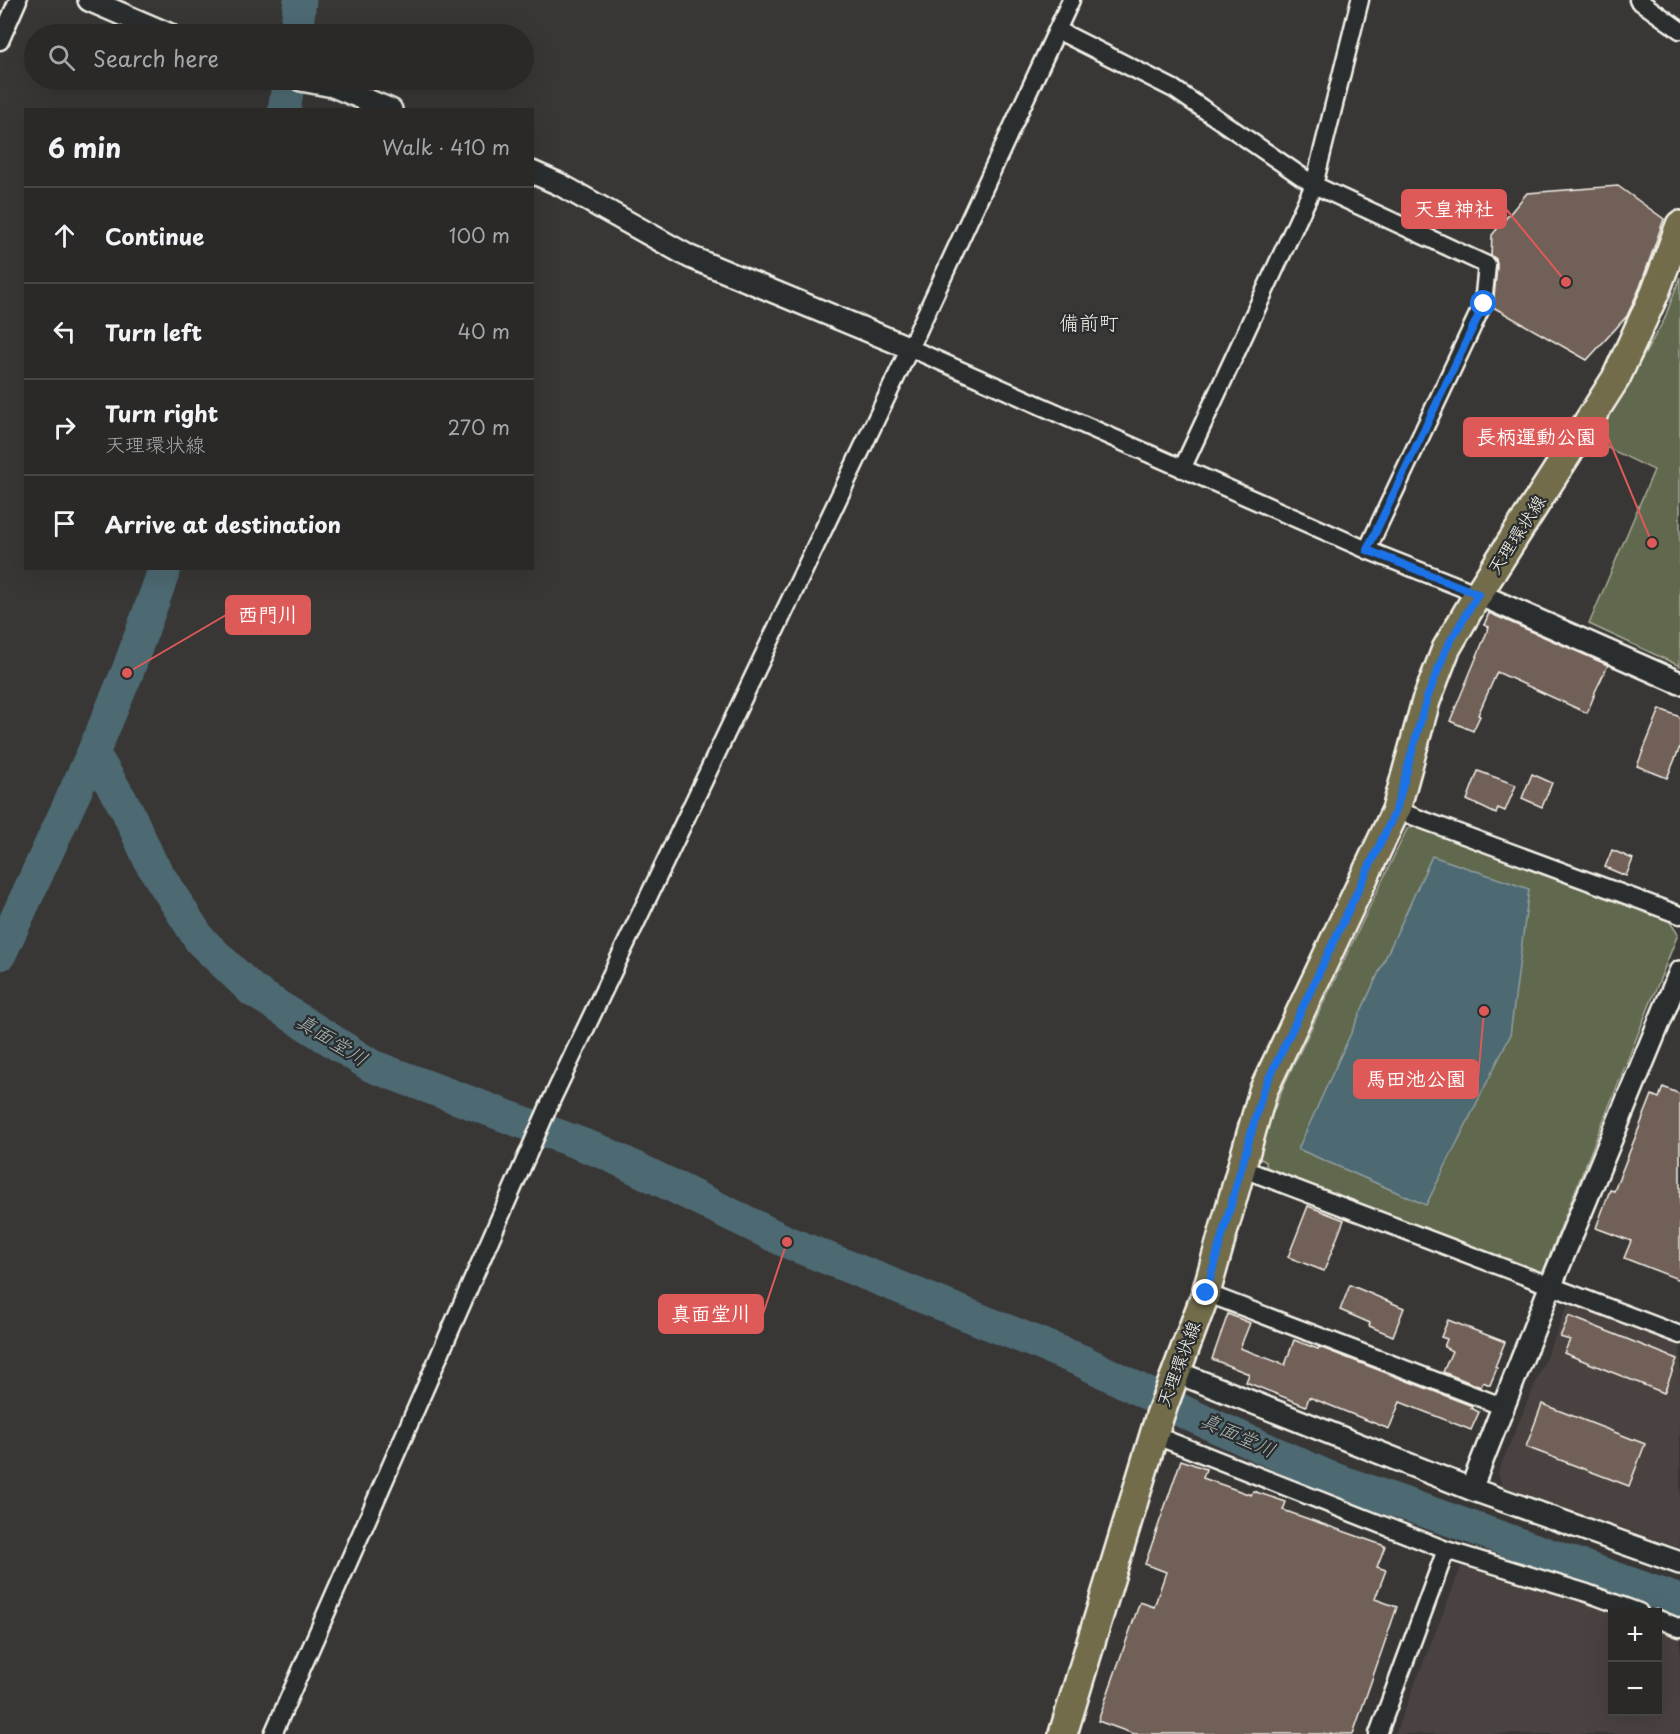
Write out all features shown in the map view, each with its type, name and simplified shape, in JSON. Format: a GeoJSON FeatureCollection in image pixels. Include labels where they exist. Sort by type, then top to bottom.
{"type":"FeatureCollection","features":[{"type":"Feature","properties":{"kind":"main road","name":"天理環状線"},"geometry":{"type":"LineString","coordinates":[[1064,1734],[1157,1425],[1206,1293],[1263,1091],[1396,810],[1426,701],[1446,649],[1478,594],[1616,378],[1655,293],[1680,225]]}},
{"type":"Feature","properties":{"kind":"street"},"geometry":{"type":"LineString","coordinates":[[0,41],[18,0]]}},
{"type":"Feature","properties":{"kind":"street"},"geometry":{"type":"LineString","coordinates":[[89,0],[145,24]]}},
{"type":"Feature","properties":{"kind":"street"},"geometry":{"type":"LineString","coordinates":[[273,1734],[552,1099],[910,348],[1071,0]]}},
{"type":"Feature","properties":{"kind":"street"},"geometry":{"type":"LineString","coordinates":[[1182,469],[1314,185],[1360,0]]}},
{"type":"Feature","properties":{"kind":"street"},"geometry":{"type":"LineString","coordinates":[[1638,0],[1680,30]]}},
{"type":"Feature","properties":{"kind":"street"},"geometry":{"type":"LineString","coordinates":[[1057,30],[1174,89],[1314,185],[1487,265],[1484,304],[1367,550]]}},
{"type":"Feature","properties":{"kind":"street"},"geometry":{"type":"LineString","coordinates":[[343,90],[386,108]]}},
{"type":"Feature","properties":{"kind":"street"},"geometry":{"type":"LineString","coordinates":[[534,173],[559,184],[690,257],[910,348],[1367,550],[1478,594],[1680,683]]}},
{"type":"Feature","properties":{"kind":"street"},"geometry":{"type":"LineString","coordinates":[[1396,810],[1680,915]]}},
{"type":"Feature","properties":{"kind":"street"},"geometry":{"type":"LineString","coordinates":[[1472,1489],[1551,1285],[1680,972]]}},
{"type":"Feature","properties":{"kind":"street"},"geometry":{"type":"LineString","coordinates":[[1241,1168],[1680,1335]]}},
{"type":"Feature","properties":{"kind":"street"},"geometry":{"type":"LineString","coordinates":[[1206,1293],[1504,1407]]}},
{"type":"Feature","properties":{"kind":"street"},"geometry":{"type":"LineString","coordinates":[[1174,1377],[1472,1489],[1680,1563]]}},
{"type":"Feature","properties":{"kind":"street"},"geometry":{"type":"LineString","coordinates":[[1157,1425],[1446,1550],[1587,1593],[1628,1608]]}},
{"type":"Feature","properties":{"kind":"street"},"geometry":{"type":"LineString","coordinates":[[1378,1734],[1446,1550]]}},
{"type":"Feature","properties":{"kind":"street"},"geometry":{"type":"LineString","coordinates":[[1662,1621],[1680,1628]]}},
{"type":"Feature","properties":{"kind":"shaded area"},"geometry":{"type":"Polygon","coordinates":[[[1571,1298],[1680,1341],[1680,1548],[1502,1486],[1498,1472],[1571,1298]]]}},
{"type":"Feature","properties":{"kind":"shaded area"},"geometry":{"type":"Polygon","coordinates":[[[1471,1560],[1608,1610],[1608,1716],[1662,1716],[1662,1630],[1680,1637],[1680,1734],[1395,1734],[1462,1565],[1471,1560]]]}},
{"type":"Feature","properties":{"kind":"green space"},"geometry":{"type":"Polygon","coordinates":[[[1680,277],[1680,666],[1589,624],[1654,470],[1595,442],[1664,320],[1680,277]]]}},
{"type":"Feature","properties":{"kind":"green space"},"geometry":{"type":"Polygon","coordinates":[[[1418,825],[1668,919],[1678,934],[1544,1269],[1540,1272],[1266,1167],[1266,1162],[1256,1156],[1283,1087],[1407,829],[1418,825]]]}},
{"type":"Feature","properties":{"kind":"water"},"geometry":{"type":"Polygon","coordinates":[[[1432,856],[1529,889],[1510,1036],[1426,1205],[1298,1149],[1432,856]]]}},
{"type":"Feature","properties":{"kind":"building"},"geometry":{"type":"Polygon","coordinates":[[[1618,186],[1664,219],[1640,287],[1627,316],[1587,360],[1493,307],[1497,266],[1496,259],[1491,255],[1492,235],[1527,193],[1618,186]]]}},
{"type":"Feature","properties":{"kind":"building"},"geometry":{"type":"Polygon","coordinates":[[[1489,613],[1608,665],[1587,713],[1497,672],[1473,731],[1450,721],[1489,627],[1484,625],[1489,613]]]}},
{"type":"Feature","properties":{"kind":"building"},"geometry":{"type":"Polygon","coordinates":[[[1660,709],[1680,717],[1680,747],[1667,778],[1637,766],[1660,709]]]}},
{"type":"Feature","properties":{"kind":"building"},"geometry":{"type":"Polygon","coordinates":[[[1478,771],[1516,785],[1505,811],[1498,808],[1496,814],[1467,800],[1478,771]]]}},
{"type":"Feature","properties":{"kind":"building"},"geometry":{"type":"Polygon","coordinates":[[[1532,774],[1552,783],[1542,807],[1522,798],[1532,774]]]}},
{"type":"Feature","properties":{"kind":"building"},"geometry":{"type":"Polygon","coordinates":[[[1612,850],[1633,859],[1626,876],[1605,867],[1612,850]]]}},
{"type":"Feature","properties":{"kind":"building"},"geometry":{"type":"Polygon","coordinates":[[[1663,1087],[1680,1094],[1680,1280],[1624,1258],[1631,1241],[1596,1228],[1610,1190],[1614,1191],[1652,1095],[1659,1098],[1663,1087]]]}},
{"type":"Feature","properties":{"kind":"building"},"geometry":{"type":"Polygon","coordinates":[[[1308,1206],[1344,1220],[1324,1271],[1288,1257],[1308,1206]]]}},
{"type":"Feature","properties":{"kind":"building"},"geometry":{"type":"Polygon","coordinates":[[[1350,1285],[1404,1308],[1393,1336],[1340,1310],[1350,1285]]]}},
{"type":"Feature","properties":{"kind":"building"},"geometry":{"type":"Polygon","coordinates":[[[1228,1314],[1250,1323],[1240,1348],[1285,1365],[1294,1340],[1318,1349],[1319,1347],[1472,1406],[1471,1408],[1479,1412],[1471,1430],[1400,1402],[1389,1429],[1309,1397],[1306,1406],[1246,1382],[1249,1374],[1212,1359],[1228,1314]]]}},
{"type":"Feature","properties":{"kind":"building"},"geometry":{"type":"Polygon","coordinates":[[[1569,1316],[1677,1359],[1664,1393],[1564,1353],[1570,1340],[1560,1337],[1569,1316]]]}},
{"type":"Feature","properties":{"kind":"building"},"geometry":{"type":"Polygon","coordinates":[[[1448,1320],[1505,1342],[1490,1385],[1483,1382],[1481,1387],[1443,1372],[1452,1351],[1444,1347],[1447,1339],[1441,1337],[1448,1320]]]}},
{"type":"Feature","properties":{"kind":"building"},"geometry":{"type":"Polygon","coordinates":[[[1542,1404],[1645,1444],[1629,1486],[1526,1447],[1542,1404]]]}},
{"type":"Feature","properties":{"kind":"building"},"geometry":{"type":"Polygon","coordinates":[[[1181,1460],[1206,1469],[1203,1478],[1251,1495],[1253,1491],[1286,1502],[1283,1510],[1385,1546],[1377,1567],[1386,1570],[1375,1599],[1397,1607],[1353,1734],[1134,1734],[1098,1721],[1140,1602],[1154,1607],[1166,1572],[1145,1564],[1181,1460]]]}},
{"type":"Feature","properties":{"kind":"waterway"},"geometry":{"type":"LineString","coordinates":[[297,24],[300,0]]}},
{"type":"Feature","properties":{"kind":"waterway"},"geometry":{"type":"LineString","coordinates":[[284,108],[287,90]]}},
{"type":"Feature","properties":{"kind":"waterway"},"geometry":{"type":"LineString","coordinates":[[0,954],[93,753],[127,673],[164,570]]}},
{"type":"Feature","properties":{"kind":"waterway","name":"真面堂川"},"geometry":{"type":"LineString","coordinates":[[93,753],[127,810],[151,863],[200,940],[252,990],[372,1066],[605,1153],[787,1242],[1082,1361],[1188,1414],[1326,1476],[1680,1601]]}},
{"type":"Feature","properties":{"kind":"place","name":"天皇神社"},"geometry":{"type":"Point","coordinates":[1566,282]}},
{"type":"Feature","properties":{"kind":"place","name":"長柄運動公園"},"geometry":{"type":"Point","coordinates":[1652,543]}},
{"type":"Feature","properties":{"kind":"place","name":"西門川"},"geometry":{"type":"Point","coordinates":[127,673]}},
{"type":"Feature","properties":{"kind":"place","name":"馬田池公園"},"geometry":{"type":"Point","coordinates":[1484,1011]}},
{"type":"Feature","properties":{"kind":"place","name":"真面堂川"},"geometry":{"type":"Point","coordinates":[787,1242]}},
{"type":"Feature","properties":{"kind":"district","name":"備前町"},"geometry":{"type":"Point","coordinates":[1089,323]}},
{"type":"Feature","properties":{"kind":"route"},"geometry":{"type":"LineString","coordinates":[[1206,1293],[1263,1091],[1396,810],[1426,701],[1446,649],[1478,594],[1367,550],[1484,304]]}}]}
